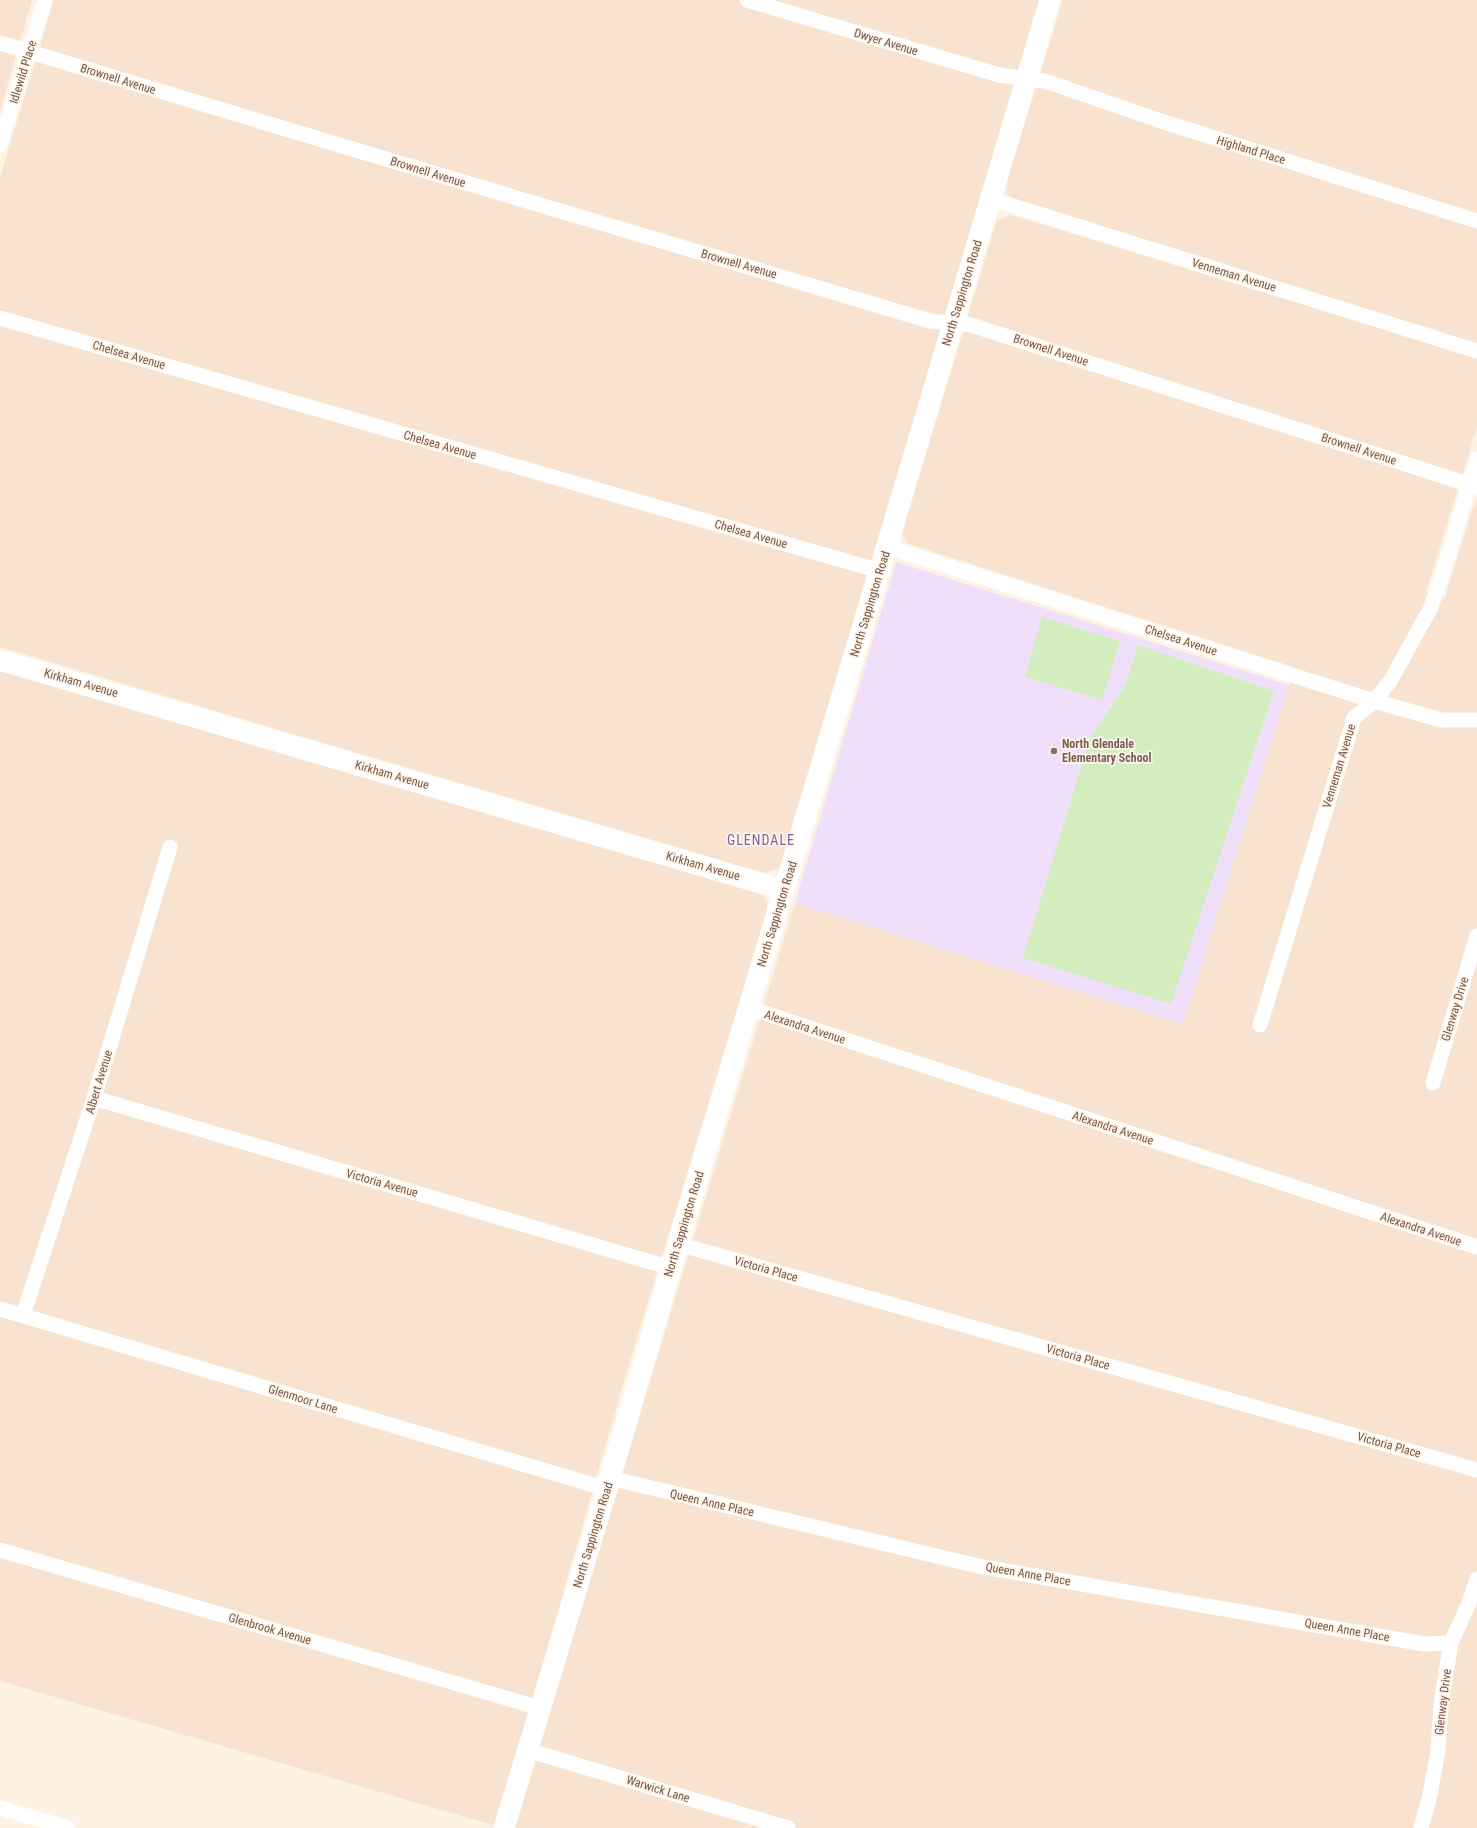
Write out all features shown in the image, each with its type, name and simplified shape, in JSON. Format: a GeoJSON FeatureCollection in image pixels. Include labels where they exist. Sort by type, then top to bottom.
{"type":"FeatureCollection","features":[{"type":"Feature","properties":{"kind":"street","name":"Idlewild Place"},"geometry":{"type":"LineString","coordinates":[[0,144],[45,0]]}},
{"type":"Feature","properties":{"kind":"street","name":"Dwyer Avenue"},"geometry":{"type":"LineString","coordinates":[[747,0],[999,75],[1026,79]]}},
{"type":"Feature","properties":{"kind":"street","name":"North Sappington Road"},"geometry":{"type":"LineString","coordinates":[[504,1828],[1050,0]]}},
{"type":"Feature","properties":{"kind":"street","name":"Brownell Avenue"},"geometry":{"type":"LineString","coordinates":[[0,42],[336,145],[930,321],[954,322],[971,325],[1473,485]]}},
{"type":"Feature","properties":{"kind":"street","name":"Highland Place"},"geometry":{"type":"LineString","coordinates":[[1026,79],[1044,81],[1161,121],[1477,221]]}},
{"type":"Feature","properties":{"kind":"street","name":"Venneman Avenue"},"geometry":{"type":"LineString","coordinates":[[991,199],[1477,351]]}},
{"type":"Feature","properties":{"kind":"street","name":"Chelsea Avenue"},"geometry":{"type":"LineString","coordinates":[[0,318],[880,571]]}},
{"type":"Feature","properties":{"kind":"street","name":"Venneman Avenue"},"geometry":{"type":"LineString","coordinates":[[1260,1025],[1354,718],[1374,701],[1391,680],[1430,608],[1473,485],[1477,459]]}},
{"type":"Feature","properties":{"kind":"street","name":"Chelsea Avenue"},"geometry":{"type":"LineString","coordinates":[[887,547],[1374,701],[1441,720],[1477,720]]}},
{"type":"Feature","properties":{"kind":"street","name":"Kirkham Avenue"},"geometry":{"type":"LineString","coordinates":[[0,660],[784,890]]}},
{"type":"Feature","properties":{"kind":"street","name":"Albert Avenue"},"geometry":{"type":"LineString","coordinates":[[23,1315],[94,1098],[170,847]]}},
{"type":"Feature","properties":{"kind":"street","name":"Glenway Drive"},"geometry":{"type":"LineString","coordinates":[[1433,1083],[1477,936]]}},
{"type":"Feature","properties":{"kind":"street","name":"Alexandra Avenue"},"geometry":{"type":"LineString","coordinates":[[749,1008],[1477,1247]]}},
{"type":"Feature","properties":{"kind":"street","name":"Victoria Avenue"},"geometry":{"type":"LineString","coordinates":[[94,1098],[671,1268]]}},
{"type":"Feature","properties":{"kind":"street","name":"Victoria Place"},"geometry":{"type":"LineString","coordinates":[[678,1244],[1477,1470]]}},
{"type":"Feature","properties":{"kind":"street","name":"Glenmoor Lane"},"geometry":{"type":"LineString","coordinates":[[0,1309],[608,1484]]}},
{"type":"Feature","properties":{"kind":"street","name":"Queen Anne Place"},"geometry":{"type":"LineString","coordinates":[[608,1484],[978,1566],[1424,1644],[1451,1642]]}},
{"type":"Feature","properties":{"kind":"street","name":"Glenbrook Avenue"},"geometry":{"type":"LineString","coordinates":[[0,1550],[540,1708]]}},
{"type":"Feature","properties":{"kind":"street","name":"Glenway Drive"},"geometry":{"type":"LineString","coordinates":[[1421,1828],[1430,1795],[1438,1750],[1441,1704],[1451,1642],[1469,1603],[1477,1579]]}},
{"type":"Feature","properties":{"kind":"street","name":"Warwick Lane"},"geometry":{"type":"LineString","coordinates":[[527,1750],[788,1828]]}},
{"type":"Feature","properties":{"kind":"street"},"geometry":{"type":"LineString","coordinates":[[0,1808],[68,1828]]}},
{"type":"Feature","properties":{"kind":"shaded area"},"geometry":{"type":"Polygon","coordinates":[[[0,0],[32,0],[0,111],[0,0]]]}},
{"type":"Feature","properties":{"kind":"shaded area"},"geometry":{"type":"Polygon","coordinates":[[[54,0],[1040,0],[780,868],[764,873],[0,647],[0,178],[54,0]]]}},
{"type":"Feature","properties":{"kind":"shaded area"},"geometry":{"type":"Polygon","coordinates":[[[1063,0],[1477,0],[1477,346],[1014,199],[1007,194],[1009,175],[1063,0]]]}},
{"type":"Feature","properties":{"kind":"shaded area"},"geometry":{"type":"Polygon","coordinates":[[[1011,215],[1477,358],[1477,427],[1426,592],[1445,598],[1473,507],[1477,500],[1477,1828],[515,1828],[795,903],[1183,1024],[1289,685],[1294,667],[906,542],[903,534],[905,524],[997,220],[1011,215]]]}},
{"type":"Feature","properties":{"kind":"shaded area","name":"North Glendale Elementary School"},"geometry":{"type":"Polygon","coordinates":[[[896,562],[1289,685],[1183,1024],[795,903],[896,562]]]}},
{"type":"Feature","properties":{"kind":"shaded area"},"geometry":{"type":"Polygon","coordinates":[[[0,671],[761,893],[767,901],[767,911],[628,1367],[496,1826],[0,1681],[0,671]]]}},
{"type":"Feature","properties":{"kind":"green space"},"geometry":{"type":"Polygon","coordinates":[[[1042,617],[1120,641],[1102,700],[1025,677],[1042,617]]]}},
{"type":"Feature","properties":{"kind":"green space"},"geometry":{"type":"Polygon","coordinates":[[[1138,645],[1274,691],[1171,1004],[1023,958],[1090,738],[1126,684],[1138,645]]]}},
{"type":"Feature","properties":{"kind":"place","name":"North Glendale Elementary School"},"geometry":{"type":"Point","coordinates":[1054,751]}},
{"type":"Feature","properties":{"kind":"district","name":"GLENDALE"},"geometry":{"type":"Point","coordinates":[761,840]}}]}
